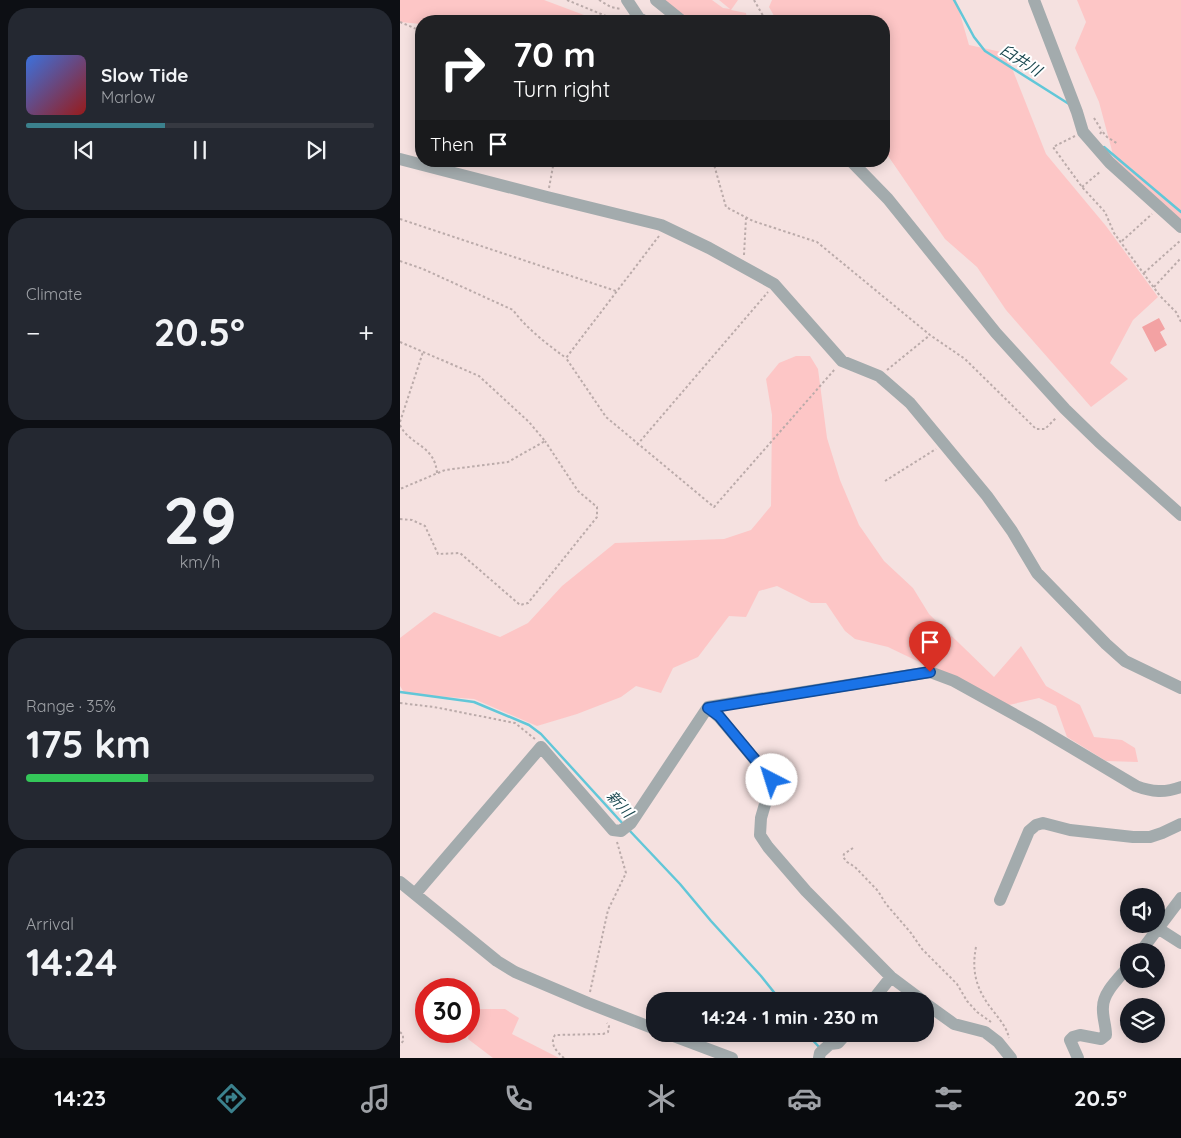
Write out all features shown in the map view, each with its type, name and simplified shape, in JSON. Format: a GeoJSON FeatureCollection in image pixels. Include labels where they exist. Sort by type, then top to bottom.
{"type":"FeatureCollection","features":[{"type":"Feature","properties":{"kind":"street"},"geometry":{"type":"LineString","coordinates":[[627,0],[638,15]]}},
{"type":"Feature","properties":{"kind":"street"},"geometry":{"type":"LineString","coordinates":[[656,0],[675,15]]}},
{"type":"Feature","properties":{"kind":"street"},"geometry":{"type":"LineString","coordinates":[[1034,0],[1083,132],[1110,164],[1181,227]]}},
{"type":"Feature","properties":{"kind":"street"},"geometry":{"type":"LineString","coordinates":[[400,159],[415,163]]}},
{"type":"Feature","properties":{"kind":"street"},"geometry":{"type":"LineString","coordinates":[[430,167],[666,227],[744,266],[774,284],[842,361],[879,376],[910,403],[987,496],[1037,573],[1125,661],[1181,688]]}},
{"type":"Feature","properties":{"kind":"street"},"geometry":{"type":"LineString","coordinates":[[858,167],[888,199],[996,333],[1065,409],[1181,515]]}},
{"type":"Feature","properties":{"kind":"street"},"geometry":{"type":"LineString","coordinates":[[415,894],[541,747],[622,828],[708,708],[930,672],[954,681],[1038,727],[1136,786],[1150,792],[1171,791],[1181,787]]}},
{"type":"Feature","properties":{"kind":"street"},"geometry":{"type":"LineString","coordinates":[[708,708],[719,716],[772,780],[760,818],[760,835],[768,847],[806,891],[891,977],[911,992]]}},
{"type":"Feature","properties":{"kind":"street"},"geometry":{"type":"LineString","coordinates":[[1000,900],[1029,831],[1036,825],[1043,823],[1070,830],[1150,837],[1181,824]]}},
{"type":"Feature","properties":{"kind":"street"},"geometry":{"type":"LineString","coordinates":[[400,882],[497,961],[515,972],[646,1026]]}},
{"type":"Feature","properties":{"kind":"street"},"geometry":{"type":"LineString","coordinates":[[1165,922],[1181,898]]}},
{"type":"Feature","properties":{"kind":"street"},"geometry":{"type":"LineString","coordinates":[[1165,932],[1181,943]]}},
{"type":"Feature","properties":{"kind":"street"},"geometry":{"type":"LineString","coordinates":[[1148,943],[1157,933]]}},
{"type":"Feature","properties":{"kind":"street"},"geometry":{"type":"LineString","coordinates":[[879,992],[891,977]]}},
{"type":"Feature","properties":{"kind":"street"},"geometry":{"type":"LineString","coordinates":[[1078,1058],[1070,1040],[1073,1036],[1080,1035],[1101,1040],[1106,1035],[1102,1006],[1109,991],[1120,977]]}},
{"type":"Feature","properties":{"kind":"street"},"geometry":{"type":"LineString","coordinates":[[934,1009],[954,1024],[986,1032],[998,1042],[1011,1058]]}},
{"type":"Feature","properties":{"kind":"street"},"geometry":{"type":"LineString","coordinates":[[689,1042],[732,1058]]}},
{"type":"Feature","properties":{"kind":"street"},"geometry":{"type":"LineString","coordinates":[[822,1053],[830,1044],[839,1042]]}},
{"type":"Feature","properties":{"kind":"path"},"geometry":{"type":"LineString","coordinates":[[567,0],[603,15]]}},
{"type":"Feature","properties":{"kind":"path"},"geometry":{"type":"LineString","coordinates":[[599,0],[611,7],[634,15]]}},
{"type":"Feature","properties":{"kind":"path"},"geometry":{"type":"LineString","coordinates":[[754,0],[763,15]]}},
{"type":"Feature","properties":{"kind":"path"},"geometry":{"type":"LineString","coordinates":[[400,22],[415,28]]}},
{"type":"Feature","properties":{"kind":"path"},"geometry":{"type":"LineString","coordinates":[[1094,118],[1107,138],[1118,144]]}},
{"type":"Feature","properties":{"kind":"path"},"geometry":{"type":"LineString","coordinates":[[1098,136],[1102,131]]}},
{"type":"Feature","properties":{"kind":"path"},"geometry":{"type":"LineString","coordinates":[[1083,132],[1052,147],[1082,187],[1105,212],[1114,233],[1122,241],[1160,296],[1176,312],[1181,322]]}},
{"type":"Feature","properties":{"kind":"path"},"geometry":{"type":"LineString","coordinates":[[1082,187],[1110,164]]}},
{"type":"Feature","properties":{"kind":"path"},"geometry":{"type":"LineString","coordinates":[[547,198],[553,167]]}},
{"type":"Feature","properties":{"kind":"path"},"geometry":{"type":"LineString","coordinates":[[715,167],[726,207],[746,218],[817,242],[930,335],[965,359],[1036,430],[1045,429],[1065,409]]}},
{"type":"Feature","properties":{"kind":"path"},"geometry":{"type":"LineString","coordinates":[[1122,241],[1160,208]]}},
{"type":"Feature","properties":{"kind":"path"},"geometry":{"type":"LineString","coordinates":[[744,266],[746,218]]}},
{"type":"Feature","properties":{"kind":"path"},"geometry":{"type":"LineString","coordinates":[[400,219],[616,291]]}},
{"type":"Feature","properties":{"kind":"path"},"geometry":{"type":"LineString","coordinates":[[566,358],[666,227]]}},
{"type":"Feature","properties":{"kind":"path"},"geometry":{"type":"LineString","coordinates":[[1144,273],[1181,240]]}},
{"type":"Feature","properties":{"kind":"path"},"geometry":{"type":"LineString","coordinates":[[1154,287],[1181,258]]}},
{"type":"Feature","properties":{"kind":"path"},"geometry":{"type":"LineString","coordinates":[[400,262],[423,269],[513,310],[520,320],[566,358],[606,417],[637,445],[714,507],[842,361]]}},
{"type":"Feature","properties":{"kind":"path"},"geometry":{"type":"LineString","coordinates":[[637,445],[774,284]]}},
{"type":"Feature","properties":{"kind":"path"},"geometry":{"type":"LineString","coordinates":[[879,376],[930,335]]}},
{"type":"Feature","properties":{"kind":"path"},"geometry":{"type":"LineString","coordinates":[[400,342],[479,376],[530,422],[545,440],[578,491],[597,507],[597,517],[528,603],[520,605],[460,553],[438,554],[425,526],[412,520],[400,519]]}},
{"type":"Feature","properties":{"kind":"path"},"geometry":{"type":"LineString","coordinates":[[423,352],[400,423],[410,438],[417,441],[434,458],[437,473]]}},
{"type":"Feature","properties":{"kind":"path"},"geometry":{"type":"LineString","coordinates":[[400,489],[445,470],[508,462],[545,440]]}},
{"type":"Feature","properties":{"kind":"path"},"geometry":{"type":"LineString","coordinates":[[885,482],[944,444]]}},
{"type":"Feature","properties":{"kind":"path"},"geometry":{"type":"LineString","coordinates":[[400,702],[515,723],[532,736],[541,747]]}},
{"type":"Feature","properties":{"kind":"path"},"geometry":{"type":"LineString","coordinates":[[588,1003],[608,910],[626,873],[622,828]]}},
{"type":"Feature","properties":{"kind":"path"},"geometry":{"type":"LineString","coordinates":[[853,848],[844,854],[847,862],[869,881],[922,949],[957,984],[977,1012],[993,1024]]}},
{"type":"Feature","properties":{"kind":"path"},"geometry":{"type":"LineString","coordinates":[[976,947],[975,980],[986,1002],[1006,1029],[1010,1044]]}},
{"type":"Feature","properties":{"kind":"path"},"geometry":{"type":"LineString","coordinates":[[564,1058],[553,1045],[553,1039],[556,1035],[603,1034],[608,1032],[609,1026],[605,1020]]}},
{"type":"Feature","properties":{"kind":"path"},"geometry":{"type":"LineString","coordinates":[[400,1032],[403,1035],[403,1041],[400,1046]]}},
{"type":"Feature","properties":{"kind":"shaded area"},"geometry":{"type":"Polygon","coordinates":[[[400,0],[544,0],[584,15],[415,15],[415,23],[400,22],[400,0]]]}},
{"type":"Feature","properties":{"kind":"shaded area"},"geometry":{"type":"Polygon","coordinates":[[[663,0],[712,0],[723,8],[730,9],[719,0],[738,0],[731,10],[746,13],[746,15],[684,15],[663,0]]]}},
{"type":"Feature","properties":{"kind":"shaded area"},"geometry":{"type":"Polygon","coordinates":[[[772,0],[956,0],[969,45],[1006,53],[1046,154],[1106,226],[1158,297],[1133,320],[1110,363],[1128,379],[1091,407],[1006,310],[977,267],[945,239],[890,159],[890,15],[774,15],[769,7],[772,0]]]}},
{"type":"Feature","properties":{"kind":"shaded area"},"geometry":{"type":"Polygon","coordinates":[[[1077,0],[1181,0],[1181,220],[1115,162],[1099,102],[1075,48],[1086,22],[1077,0]]]}},
{"type":"Feature","properties":{"kind":"shaded area"},"geometry":{"type":"Polygon","coordinates":[[[796,356],[810,356],[818,369],[827,438],[840,480],[859,525],[884,561],[913,588],[929,614],[994,677],[1021,646],[1046,686],[1080,705],[1094,737],[1122,740],[1135,748],[1138,762],[1106,761],[1067,737],[1056,706],[1039,698],[1009,705],[888,647],[855,639],[845,631],[826,603],[811,603],[777,586],[759,591],[746,617],[729,616],[698,657],[673,668],[661,693],[636,686],[621,697],[577,714],[537,726],[474,699],[405,694],[400,686],[400,638],[434,612],[500,637],[528,623],[562,586],[615,543],[724,539],[751,530],[771,506],[772,415],[766,379],[779,363],[796,356]]]}},
{"type":"Feature","properties":{"kind":"shaded area"},"geometry":{"type":"Polygon","coordinates":[[[480,1009],[505,1009],[519,1018],[512,1034],[559,1058],[493,1058],[473,1043],[480,1043],[480,1009]]]}},
{"type":"Feature","properties":{"kind":"building"},"geometry":{"type":"Polygon","coordinates":[[[1159,318],[1165,329],[1160,332],[1167,345],[1155,352],[1142,327],[1159,318]]]}},
{"type":"Feature","properties":{"kind":"waterway","name":"臼井川"},"geometry":{"type":"LineString","coordinates":[[954,0],[974,37],[985,51],[1069,104]]}},
{"type":"Feature","properties":{"kind":"waterway","name":"臼井川"},"geometry":{"type":"LineString","coordinates":[[1104,147],[1181,212]]}},
{"type":"Feature","properties":{"kind":"waterway","name":"新川"},"geometry":{"type":"LineString","coordinates":[[400,692],[474,702],[529,725],[541,734],[624,825]]}},
{"type":"Feature","properties":{"kind":"waterway","name":"新川"},"geometry":{"type":"LineString","coordinates":[[629,830],[680,884],[774,992]]}},
{"type":"Feature","properties":{"kind":"waterway","name":"新川"},"geometry":{"type":"LineString","coordinates":[[814,1042],[820,1048]]}},
{"type":"Feature","properties":{"kind":"route"},"geometry":{"type":"LineString","coordinates":[[772,780],[719,716],[708,708],[930,672]]}}]}
